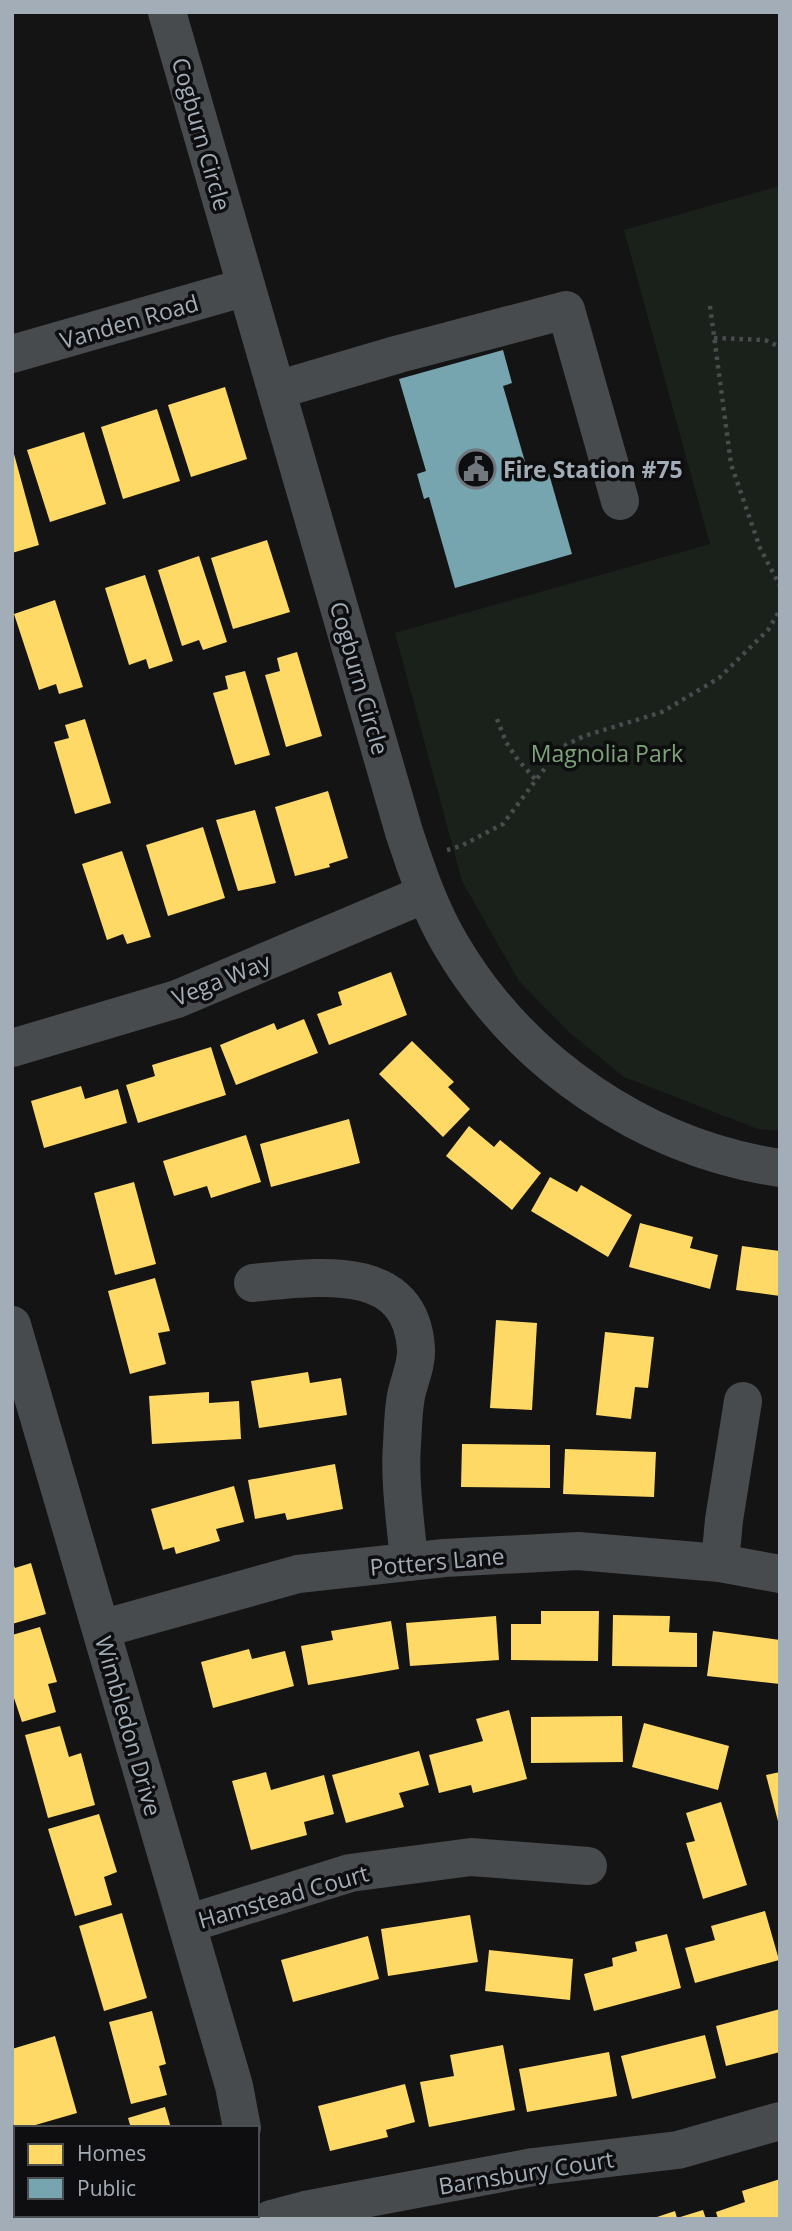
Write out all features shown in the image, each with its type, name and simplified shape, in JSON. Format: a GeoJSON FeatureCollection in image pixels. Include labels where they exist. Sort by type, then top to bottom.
{"type":"FeatureCollection","features":[{"type":"Feature","properties":{"kind":"street","name":"Cogburn Circle"},"geometry":{"type":"LineString","coordinates":[[167,12],[404,832],[425,894],[450,945],[473,979],[524,1040],[551,1065],[602,1102],[682,1143],[752,1164],[780,1168]]}},
{"type":"Feature","properties":{"kind":"street","name":"Vanden Road"},"geometry":{"type":"LineString","coordinates":[[12,354],[246,287]]}},
{"type":"Feature","properties":{"kind":"street"},"geometry":{"type":"LineString","coordinates":[[277,390],[398,354],[566,310],[620,501]]}},
{"type":"Feature","properties":{"kind":"street","name":"Vega Way"},"geometry":{"type":"LineString","coordinates":[[12,1048],[177,999],[425,894]]}},
{"type":"Feature","properties":{"kind":"street"},"geometry":{"type":"LineString","coordinates":[[253,1283],[317,1277],[372,1283],[391,1294],[410,1315],[416,1351],[406,1398],[401,1449],[409,1562]]}},
{"type":"Feature","properties":{"kind":"street","name":"Wimbledon Drive"},"geometry":{"type":"LineString","coordinates":[[12,1325],[234,2086],[242,2126]]}},
{"type":"Feature","properties":{"kind":"street"},"geometry":{"type":"LineString","coordinates":[[720,1563],[743,1401]]}},
{"type":"Feature","properties":{"kind":"street","name":"Potters Lane"},"geometry":{"type":"LineString","coordinates":[[100,1629],[298,1574],[409,1562],[578,1550],[720,1563],[780,1574]]}},
{"type":"Feature","properties":{"kind":"street","name":"Hamstead Court"},"geometry":{"type":"LineString","coordinates":[[187,1924],[349,1873],[471,1857],[588,1866]]}},
{"type":"Feature","properties":{"kind":"street","name":"Barnsbury Court"},"geometry":{"type":"LineString","coordinates":[[271,2219],[305,2210],[533,2167],[678,2150],[780,2121]]}},
{"type":"Feature","properties":{"kind":"path"},"geometry":{"type":"LineString","coordinates":[[710,306],[731,464],[760,548],[780,586]]}},
{"type":"Feature","properties":{"kind":"path"},"geometry":{"type":"LineString","coordinates":[[714,338],[765,340],[780,347]]}},
{"type":"Feature","properties":{"kind":"path"},"geometry":{"type":"LineString","coordinates":[[442,850],[461,846],[503,824],[560,748],[584,736],[662,712],[719,678],[768,630],[780,610]]}},
{"type":"Feature","properties":{"kind":"path"},"geometry":{"type":"LineString","coordinates":[[497,719],[506,742],[536,780]]}},
{"type":"Feature","properties":{"kind":"green space","name":"Magnolia Park"},"geometry":{"type":"Polygon","coordinates":[[[780,186],[780,1131],[758,1129],[624,1077],[569,1032],[519,981],[462,881],[395,633],[710,544],[624,230],[780,186]]]}},
{"type":"Feature","properties":{"kind":"building: Homes"},"geometry":{"type":"Polygon","coordinates":[[[225,387],[247,459],[191,477],[168,405],[225,387]]]}},
{"type":"Feature","properties":{"kind":"building: Homes"},"geometry":{"type":"Polygon","coordinates":[[[157,409],[180,481],[123,499],[101,427],[157,409]]]}},
{"type":"Feature","properties":{"kind":"building: Homes"},"geometry":{"type":"Polygon","coordinates":[[[84,432],[106,504],[50,522],[27,450],[84,432]]]}},
{"type":"Feature","properties":{"kind":"building: Homes"},"geometry":{"type":"Polygon","coordinates":[[[12,454],[39,545],[12,553],[12,454]]]}},
{"type":"Feature","properties":{"kind":"building: Homes"},"geometry":{"type":"Polygon","coordinates":[[[267,540],[290,612],[233,629],[211,558],[267,540]]]}},
{"type":"Feature","properties":{"kind":"building: Homes"},"geometry":{"type":"Polygon","coordinates":[[[199,556],[227,642],[203,650],[199,640],[182,646],[158,570],[199,556]]]}},
{"type":"Feature","properties":{"kind":"building: Homes"},"geometry":{"type":"Polygon","coordinates":[[[145,575],[173,661],[149,669],[146,659],[129,665],[105,588],[145,575]]]}},
{"type":"Feature","properties":{"kind":"building: Homes"},"geometry":{"type":"Polygon","coordinates":[[[55,600],[83,687],[59,694],[56,684],[39,690],[14,614],[55,600]]]}},
{"type":"Feature","properties":{"kind":"building: Homes"},"geometry":{"type":"Polygon","coordinates":[[[297,652],[322,736],[286,747],[265,675],[280,671],[277,658],[297,652]]]}},
{"type":"Feature","properties":{"kind":"building: Homes"},"geometry":{"type":"Polygon","coordinates":[[[245,671],[270,755],[235,765],[213,693],[228,689],[225,676],[245,671]]]}},
{"type":"Feature","properties":{"kind":"building: Homes"},"geometry":{"type":"Polygon","coordinates":[[[85,719],[111,803],[75,814],[54,742],[69,738],[65,725],[85,719]]]}},
{"type":"Feature","properties":{"kind":"building: Homes"},"geometry":{"type":"Polygon","coordinates":[[[328,791],[348,858],[329,864],[330,867],[295,876],[275,807],[328,791]]]}},
{"type":"Feature","properties":{"kind":"building: Homes"},"geometry":{"type":"Polygon","coordinates":[[[255,810],[276,883],[238,891],[216,820],[255,810]]]}},
{"type":"Feature","properties":{"kind":"building: Homes"},"geometry":{"type":"Polygon","coordinates":[[[203,827],[225,898],[168,916],[146,845],[203,827]]]}},
{"type":"Feature","properties":{"kind":"building: Homes"},"geometry":{"type":"Polygon","coordinates":[[[122,851],[151,937],[127,944],[123,934],[107,940],[82,864],[122,851]]]}},
{"type":"Feature","properties":{"kind":"building: Homes"},"geometry":{"type":"Polygon","coordinates":[[[391,972],[407,1015],[329,1045],[317,1014],[342,1005],[338,992],[391,972]]]}},
{"type":"Feature","properties":{"kind":"building: Homes"},"geometry":{"type":"Polygon","coordinates":[[[304,1019],[318,1053],[236,1085],[220,1045],[274,1023],[277,1030],[304,1019]]]}},
{"type":"Feature","properties":{"kind":"building: Homes"},"geometry":{"type":"Polygon","coordinates":[[[412,1041],[454,1082],[448,1087],[470,1109],[443,1137],[379,1074],[412,1041]]]}},
{"type":"Feature","properties":{"kind":"building: Homes"},"geometry":{"type":"Polygon","coordinates":[[[211,1047],[226,1095],[138,1123],[126,1085],[155,1076],[152,1065],[211,1047]]]}},
{"type":"Feature","properties":{"kind":"building: Homes"},"geometry":{"type":"Polygon","coordinates":[[[81,1086],[85,1099],[118,1089],[127,1123],[44,1148],[31,1101],[81,1086]]]}},
{"type":"Feature","properties":{"kind":"building: Homes"},"geometry":{"type":"Polygon","coordinates":[[[349,1119],[360,1163],[271,1187],[260,1144],[349,1119]]]}},
{"type":"Feature","properties":{"kind":"building: Homes"},"geometry":{"type":"Polygon","coordinates":[[[469,1126],[494,1147],[500,1140],[541,1173],[512,1210],[446,1156],[469,1126]]]}},
{"type":"Feature","properties":{"kind":"building: Homes"},"geometry":{"type":"Polygon","coordinates":[[[246,1135],[261,1182],[211,1198],[207,1186],[174,1196],[163,1161],[246,1135]]]}},
{"type":"Feature","properties":{"kind":"building: Homes"},"geometry":{"type":"Polygon","coordinates":[[[550,1177],[577,1192],[581,1185],[632,1215],[608,1257],[531,1211],[550,1177]]]}},
{"type":"Feature","properties":{"kind":"building: Homes"},"geometry":{"type":"Polygon","coordinates":[[[134,1182],[156,1264],[115,1275],[94,1193],[134,1182]]]}},
{"type":"Feature","properties":{"kind":"building: Homes"},"geometry":{"type":"Polygon","coordinates":[[[640,1223],[693,1237],[690,1248],[718,1255],[710,1289],[629,1267],[640,1223]]]}},
{"type":"Feature","properties":{"kind":"building: Homes"},"geometry":{"type":"Polygon","coordinates":[[[742,1246],[780,1251],[780,1296],[736,1290],[742,1246]]]}},
{"type":"Feature","properties":{"kind":"building: Homes"},"geometry":{"type":"Polygon","coordinates":[[[155,1278],[170,1331],[158,1333],[166,1364],[130,1374],[108,1291],[155,1278]]]}},
{"type":"Feature","properties":{"kind":"building: Homes"},"geometry":{"type":"Polygon","coordinates":[[[496,1320],[537,1323],[532,1410],[490,1408],[496,1320]]]}},
{"type":"Feature","properties":{"kind":"building: Homes"},"geometry":{"type":"Polygon","coordinates":[[[605,1332],[654,1337],[648,1388],[635,1387],[631,1419],[596,1415],[605,1332]]]}},
{"type":"Feature","properties":{"kind":"building: Homes"},"geometry":{"type":"Polygon","coordinates":[[[308,1372],[310,1383],[341,1378],[347,1415],[259,1428],[251,1381],[308,1372]]]}},
{"type":"Feature","properties":{"kind":"building: Homes"},"geometry":{"type":"Polygon","coordinates":[[[209,1392],[209,1403],[239,1401],[241,1439],[152,1444],[149,1396],[209,1392]]]}},
{"type":"Feature","properties":{"kind":"building: Homes"},"geometry":{"type":"Polygon","coordinates":[[[462,1444],[550,1445],[550,1488],[461,1487],[462,1444]]]}},
{"type":"Feature","properties":{"kind":"building: Homes"},"geometry":{"type":"Polygon","coordinates":[[[565,1449],[656,1452],[654,1497],[563,1494],[565,1449]]]}},
{"type":"Feature","properties":{"kind":"building: Homes"},"geometry":{"type":"Polygon","coordinates":[[[335,1464],[343,1509],[287,1520],[285,1513],[255,1519],[248,1480],[335,1464]]]}},
{"type":"Feature","properties":{"kind":"building: Homes"},"geometry":{"type":"Polygon","coordinates":[[[234,1486],[244,1522],[216,1529],[220,1541],[176,1554],[174,1547],[163,1550],[151,1509],[234,1486]]]}},
{"type":"Feature","properties":{"kind":"building: Homes"},"geometry":{"type":"Polygon","coordinates":[[[12,1561],[15,1568],[31,1563],[46,1614],[12,1624],[12,1561]]]}},
{"type":"Feature","properties":{"kind":"building: Homes"},"geometry":{"type":"Polygon","coordinates":[[[541,1611],[599,1611],[598,1661],[511,1660],[511,1624],[541,1624],[541,1611]]]}},
{"type":"Feature","properties":{"kind":"building: Homes"},"geometry":{"type":"Polygon","coordinates":[[[613,1615],[670,1616],[669,1632],[697,1633],[697,1667],[612,1666],[613,1615]]]}},
{"type":"Feature","properties":{"kind":"building: Homes"},"geometry":{"type":"Polygon","coordinates":[[[496,1616],[499,1660],[410,1666],[406,1623],[496,1616]]]}},
{"type":"Feature","properties":{"kind":"building: Homes"},"geometry":{"type":"Polygon","coordinates":[[[391,1621],[399,1669],[308,1685],[301,1646],[333,1640],[331,1631],[391,1621]]]}},
{"type":"Feature","properties":{"kind":"building: Homes"},"geometry":{"type":"Polygon","coordinates":[[[40,1627],[57,1682],[48,1684],[56,1712],[22,1722],[12,1692],[12,1635],[40,1627]]]}},
{"type":"Feature","properties":{"kind":"building: Homes"},"geometry":{"type":"Polygon","coordinates":[[[713,1631],[780,1640],[780,1684],[707,1676],[713,1631]]]}},
{"type":"Feature","properties":{"kind":"building: Homes"},"geometry":{"type":"Polygon","coordinates":[[[249,1649],[252,1659],[285,1651],[294,1686],[213,1708],[201,1662],[249,1649]]]}},
{"type":"Feature","properties":{"kind":"building: Homes"},"geometry":{"type":"Polygon","coordinates":[[[509,1710],[527,1779],[473,1793],[471,1785],[439,1793],[429,1755],[483,1741],[476,1719],[509,1710]]]}},
{"type":"Feature","properties":{"kind":"building: Homes"},"geometry":{"type":"Polygon","coordinates":[[[622,1716],[623,1762],[531,1763],[531,1717],[622,1716]]]}},
{"type":"Feature","properties":{"kind":"building: Homes"},"geometry":{"type":"Polygon","coordinates":[[[644,1723],[729,1746],[718,1790],[632,1767],[644,1723]]]}},
{"type":"Feature","properties":{"kind":"building: Homes"},"geometry":{"type":"Polygon","coordinates":[[[60,1726],[69,1757],[81,1753],[95,1805],[48,1818],[25,1735],[60,1726]]]}},
{"type":"Feature","properties":{"kind":"building: Homes"},"geometry":{"type":"Polygon","coordinates":[[[419,1751],[429,1785],[399,1793],[404,1807],[346,1823],[332,1775],[419,1751]]]}},
{"type":"Feature","properties":{"kind":"building: Homes"},"geometry":{"type":"Polygon","coordinates":[[[266,1772],[271,1790],[324,1775],[334,1814],[304,1822],[307,1835],[251,1850],[232,1781],[266,1772]]]}},
{"type":"Feature","properties":{"kind":"building: Homes"},"geometry":{"type":"Polygon","coordinates":[[[780,1772],[780,1825],[779,1825],[766,1775],[780,1772]]]}},
{"type":"Feature","properties":{"kind":"building: Homes"},"geometry":{"type":"Polygon","coordinates":[[[721,1802],[747,1885],[703,1899],[686,1843],[695,1841],[686,1813],[721,1802]]]}},
{"type":"Feature","properties":{"kind":"building: Homes"},"geometry":{"type":"Polygon","coordinates":[[[99,1814],[117,1872],[104,1877],[112,1905],[75,1916],[48,1829],[99,1814]]]}},
{"type":"Feature","properties":{"kind":"building: Homes"},"geometry":{"type":"Polygon","coordinates":[[[765,1911],[779,1960],[695,1983],[685,1948],[715,1940],[711,1926],[765,1911]]]}},
{"type":"Feature","properties":{"kind":"building: Homes"},"geometry":{"type":"Polygon","coordinates":[[[122,1913],[147,1998],[104,2011],[79,1926],[122,1913]]]}},
{"type":"Feature","properties":{"kind":"building: Homes"},"geometry":{"type":"Polygon","coordinates":[[[470,1915],[478,1962],[388,1976],[381,1929],[470,1915]]]}},
{"type":"Feature","properties":{"kind":"building: Homes"},"geometry":{"type":"Polygon","coordinates":[[[667,1934],[681,1988],[594,2011],[584,1974],[613,1966],[612,1958],[637,1951],[635,1942],[667,1934]]]}},
{"type":"Feature","properties":{"kind":"building: Homes"},"geometry":{"type":"Polygon","coordinates":[[[368,1936],[379,1979],[293,2002],[281,1960],[368,1936]]]}},
{"type":"Feature","properties":{"kind":"building: Homes"},"geometry":{"type":"Polygon","coordinates":[[[489,1950],[573,1959],[570,2000],[485,1991],[489,1950]]]}},
{"type":"Feature","properties":{"kind":"building: Homes"},"geometry":{"type":"Polygon","coordinates":[[[780,2009],[780,2052],[726,2066],[716,2026],[780,2009]]]}},
{"type":"Feature","properties":{"kind":"building: Homes"},"geometry":{"type":"Polygon","coordinates":[[[152,2011],[166,2064],[159,2066],[167,2095],[131,2104],[109,2022],[152,2011]]]}},
{"type":"Feature","properties":{"kind":"building: Homes"},"geometry":{"type":"Polygon","coordinates":[[[705,2035],[716,2078],[632,2099],[621,2056],[705,2035]]]}},
{"type":"Feature","properties":{"kind":"building: Homes"},"geometry":{"type":"Polygon","coordinates":[[[55,2036],[77,2113],[32,2126],[14,2126],[12,2132],[12,2049],[55,2036]]]}},
{"type":"Feature","properties":{"kind":"building: Homes"},"geometry":{"type":"Polygon","coordinates":[[[503,2045],[515,2110],[429,2127],[420,2082],[454,2076],[450,2055],[503,2045]]]}},
{"type":"Feature","properties":{"kind":"building: Homes"},"geometry":{"type":"Polygon","coordinates":[[[609,2052],[617,2096],[527,2112],[519,2069],[609,2052]]]}},
{"type":"Feature","properties":{"kind":"building: Homes"},"geometry":{"type":"Polygon","coordinates":[[[405,2084],[415,2122],[386,2130],[388,2137],[330,2151],[318,2106],[405,2084]]]}},
{"type":"Feature","properties":{"kind":"building: Homes"},"geometry":{"type":"Polygon","coordinates":[[[165,2107],[170,2126],[130,2126],[128,2118],[165,2107]]]}},
{"type":"Feature","properties":{"kind":"building: Homes"},"geometry":{"type":"Polygon","coordinates":[[[12,2157],[14,2217],[66,2217],[12,2219],[12,2157]]]}},
{"type":"Feature","properties":{"kind":"building: Homes"},"geometry":{"type":"Polygon","coordinates":[[[780,2179],[780,2219],[718,2219],[716,2212],[745,2202],[742,2191],[780,2179]]]}},
{"type":"Feature","properties":{"kind":"building: Homes"},"geometry":{"type":"Polygon","coordinates":[[[703,2210],[706,2219],[651,2219],[675,2211],[677,2218],[703,2210]]]}},
{"type":"Feature","properties":{"kind":"building: Public","name":"Fire Station #75"},"geometry":{"type":"Polygon","coordinates":[[[503,350],[512,383],[503,386],[528,472],[547,467],[572,554],[455,588],[429,497],[424,499],[417,474],[426,471],[399,379],[503,350]]]}},
{"type":"Feature","properties":{"kind":"place","name":"Fire Station #75"},"geometry":{"type":"Point","coordinates":[476,469]}}]}
